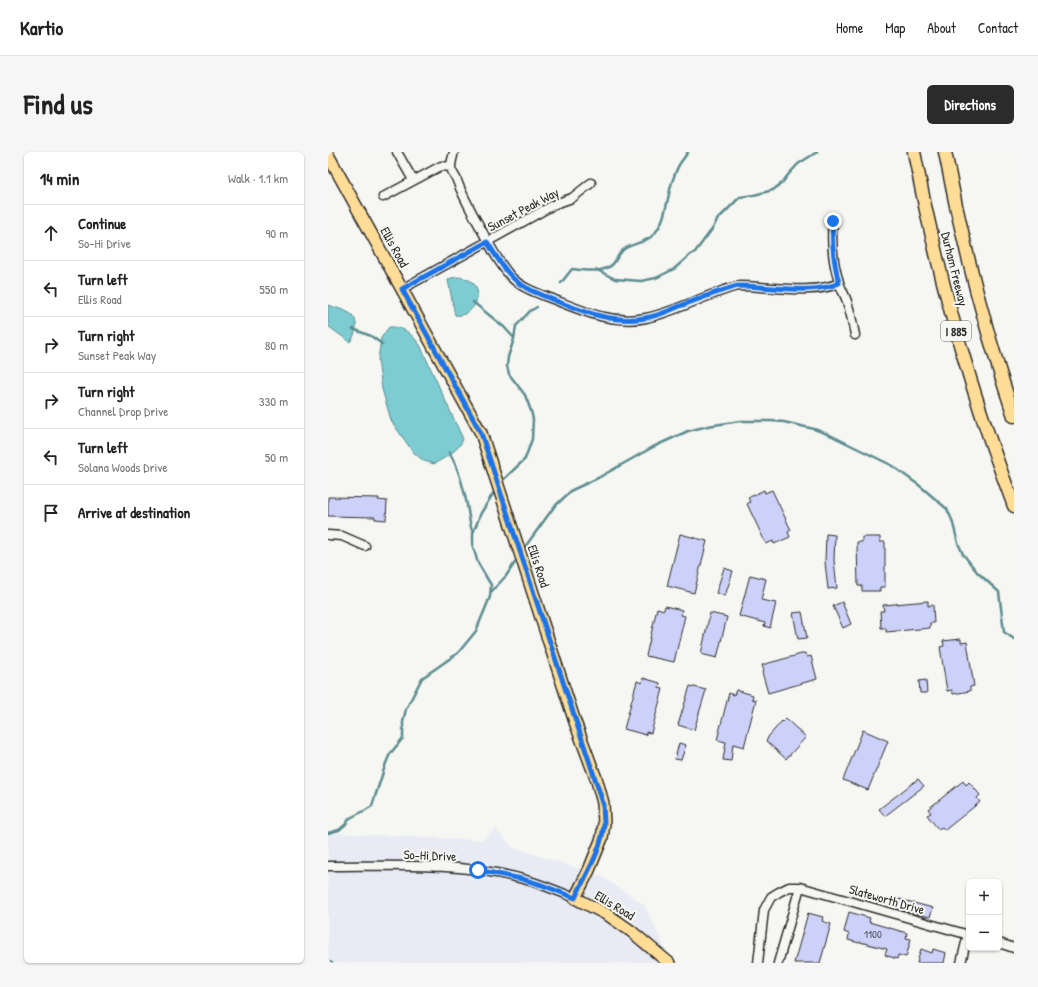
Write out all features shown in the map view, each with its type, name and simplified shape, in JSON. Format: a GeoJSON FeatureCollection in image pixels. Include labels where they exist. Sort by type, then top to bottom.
{"type":"FeatureCollection","features":[{"type":"Feature","properties":{"kind":"highway","name":"Durham Freeway"},"geometry":{"type":"LineString","coordinates":[[914,152],[933,240],[954,325],[980,410],[1014,506]]}},
{"type":"Feature","properties":{"kind":"highway","name":"Durham Freeway"},"geometry":{"type":"LineString","coordinates":[[945,152],[972,275],[1014,416]]}},
{"type":"Feature","properties":{"kind":"main road","name":"Ellis Road"},"geometry":{"type":"LineString","coordinates":[[328,155],[481,433],[603,803],[604,824],[602,838],[589,870],[575,898],[614,918],[669,963]]}},
{"type":"Feature","properties":{"kind":"street"},"geometry":{"type":"LineString","coordinates":[[398,152],[413,180]]}},
{"type":"Feature","properties":{"kind":"street"},"geometry":{"type":"LineString","coordinates":[[454,152],[451,167],[460,188],[487,242],[513,279],[524,287],[592,315],[614,320],[633,320],[647,318],[738,286],[807,290],[832,287],[839,283]]}},
{"type":"Feature","properties":{"kind":"street"},"geometry":{"type":"LineString","coordinates":[[383,197],[441,166],[451,167]]}},
{"type":"Feature","properties":{"kind":"street","name":"Sunset Peak Way"},"geometry":{"type":"LineString","coordinates":[[402,289],[555,204],[572,198],[591,183]]}},
{"type":"Feature","properties":{"kind":"street"},"geometry":{"type":"LineString","coordinates":[[833,221],[833,248],[839,283],[847,301],[855,335]]}},
{"type":"Feature","properties":{"kind":"street"},"geometry":{"type":"LineString","coordinates":[[328,535],[342,536],[365,546]]}},
{"type":"Feature","properties":{"kind":"street","name":"So-Hi Drive"},"geometry":{"type":"LineString","coordinates":[[328,866],[419,866],[478,870],[529,881],[575,898]]}},
{"type":"Feature","properties":{"kind":"street","name":"Slateworth Drive"},"geometry":{"type":"LineString","coordinates":[[758,963],[764,910],[771,897],[789,887],[800,887],[966,934]]}},
{"type":"Feature","properties":{"kind":"street"},"geometry":{"type":"LineString","coordinates":[[778,963],[800,887]]}},
{"type":"Feature","properties":{"kind":"street","name":"Slateworth Drive"},"geometry":{"type":"LineString","coordinates":[[961,963],[966,943]]}},
{"type":"Feature","properties":{"kind":"street"},"geometry":{"type":"LineString","coordinates":[[1002,944],[1014,948]]}},
{"type":"Feature","properties":{"kind":"shaded area"},"geometry":{"type":"Polygon","coordinates":[[[496,829],[512,847],[601,876],[644,905],[672,963],[328,963],[328,833],[482,840],[496,829]]]}},
{"type":"Feature","properties":{"kind":"water"},"geometry":{"type":"Polygon","coordinates":[[[459,277],[472,282],[478,294],[477,300],[471,310],[461,315],[455,315],[448,280],[459,277]]]}},
{"type":"Feature","properties":{"kind":"water"},"geometry":{"type":"Polygon","coordinates":[[[328,305],[348,312],[354,318],[356,328],[354,336],[350,342],[328,326],[328,305]]]}},
{"type":"Feature","properties":{"kind":"water"},"geometry":{"type":"Polygon","coordinates":[[[389,327],[403,329],[414,337],[420,345],[463,439],[455,451],[434,464],[424,461],[413,452],[391,420],[382,389],[378,360],[381,338],[389,327]]]}},
{"type":"Feature","properties":{"kind":"building"},"geometry":{"type":"Polygon","coordinates":[[[764,490],[765,493],[772,490],[791,530],[788,532],[790,537],[774,544],[773,541],[766,544],[747,504],[750,502],[748,498],[764,490]]]}},
{"type":"Feature","properties":{"kind":"building"},"geometry":{"type":"Polygon","coordinates":[[[328,497],[379,498],[378,500],[387,501],[386,520],[375,519],[375,517],[328,516],[328,497]]]}},
{"type":"Feature","properties":{"kind":"building"},"geometry":{"type":"Polygon","coordinates":[[[680,534],[707,541],[694,593],[667,586],[680,534]]]}},
{"type":"Feature","properties":{"kind":"building"},"geometry":{"type":"Polygon","coordinates":[[[826,534],[835,535],[834,560],[837,588],[828,589],[825,562],[826,534]]]}},
{"type":"Feature","properties":{"kind":"building"},"geometry":{"type":"Polygon","coordinates":[[[862,537],[880,537],[880,542],[885,542],[885,587],[880,587],[880,591],[862,591],[862,586],[858,586],[857,542],[862,542],[862,537]]]}},
{"type":"Feature","properties":{"kind":"building"},"geometry":{"type":"Polygon","coordinates":[[[724,568],[733,571],[725,596],[716,593],[724,568]]]}},
{"type":"Feature","properties":{"kind":"building"},"geometry":{"type":"Polygon","coordinates":[[[750,575],[766,579],[761,600],[776,603],[770,628],[764,626],[765,623],[739,616],[750,575]]]}},
{"type":"Feature","properties":{"kind":"building"},"geometry":{"type":"Polygon","coordinates":[[[928,601],[928,606],[933,605],[934,623],[930,623],[930,628],[886,632],[886,628],[881,628],[880,611],[884,611],[883,605],[928,601]]]}},
{"type":"Feature","properties":{"kind":"building"},"geometry":{"type":"Polygon","coordinates":[[[842,602],[851,624],[843,628],[833,606],[842,602]]]}},
{"type":"Feature","properties":{"kind":"building"},"geometry":{"type":"Polygon","coordinates":[[[665,606],[682,610],[681,615],[685,616],[674,662],[646,656],[657,608],[664,610],[665,606]]]}},
{"type":"Feature","properties":{"kind":"building"},"geometry":{"type":"Polygon","coordinates":[[[802,612],[807,638],[798,639],[793,613],[802,612]]]}},
{"type":"Feature","properties":{"kind":"building"},"geometry":{"type":"Polygon","coordinates":[[[710,613],[727,617],[717,658],[701,654],[710,613]]]}},
{"type":"Feature","properties":{"kind":"building"},"geometry":{"type":"Polygon","coordinates":[[[961,639],[961,643],[967,642],[974,686],[970,687],[970,691],[953,694],[952,690],[947,691],[940,647],[944,646],[943,641],[961,639]]]}},
{"type":"Feature","properties":{"kind":"building"},"geometry":{"type":"Polygon","coordinates":[[[805,653],[807,657],[811,656],[817,679],[768,693],[762,672],[764,671],[762,665],[805,653]]]}},
{"type":"Feature","properties":{"kind":"building"},"geometry":{"type":"Polygon","coordinates":[[[643,678],[660,683],[659,688],[663,689],[651,733],[646,732],[646,735],[624,729],[637,681],[642,683],[643,678]]]}},
{"type":"Feature","properties":{"kind":"building"},"geometry":{"type":"Polygon","coordinates":[[[926,680],[927,693],[920,693],[919,681],[926,680]]]}},
{"type":"Feature","properties":{"kind":"building"},"geometry":{"type":"Polygon","coordinates":[[[690,686],[706,690],[694,730],[678,725],[690,686]]]}},
{"type":"Feature","properties":{"kind":"building"},"geometry":{"type":"Polygon","coordinates":[[[736,690],[753,695],[752,699],[756,700],[744,747],[733,744],[731,761],[723,760],[726,742],[717,740],[729,693],[734,695],[736,690]]]}},
{"type":"Feature","properties":{"kind":"building"},"geometry":{"type":"Polygon","coordinates":[[[786,719],[806,737],[786,759],[766,741],[782,721],[783,722],[786,719]]]}},
{"type":"Feature","properties":{"kind":"building"},"geometry":{"type":"Polygon","coordinates":[[[863,730],[888,741],[868,790],[843,780],[863,730]]]}},
{"type":"Feature","properties":{"kind":"building"},"geometry":{"type":"Polygon","coordinates":[[[679,743],[686,745],[681,760],[675,759],[679,743]]]}},
{"type":"Feature","properties":{"kind":"building"},"geometry":{"type":"Polygon","coordinates":[[[918,779],[924,786],[885,816],[879,809],[918,779]]]}},
{"type":"Feature","properties":{"kind":"building"},"geometry":{"type":"Polygon","coordinates":[[[963,781],[966,785],[969,782],[980,795],[977,798],[980,802],[945,830],[942,827],[938,829],[927,815],[931,813],[928,809],[963,781]]]}},
{"type":"Feature","properties":{"kind":"building"},"geometry":{"type":"Polygon","coordinates":[[[899,899],[933,908],[930,917],[897,909],[899,899]]]}},
{"type":"Feature","properties":{"kind":"building"},"geometry":{"type":"Polygon","coordinates":[[[849,912],[870,918],[869,922],[907,933],[906,938],[911,939],[906,957],[898,955],[897,959],[885,955],[887,949],[848,940],[849,934],[844,932],[849,912]]]}},
{"type":"Feature","properties":{"kind":"building"},"geometry":{"type":"Polygon","coordinates":[[[808,913],[823,917],[822,921],[831,924],[820,963],[794,963],[808,913]]]}},
{"type":"Feature","properties":{"kind":"building"},"geometry":{"type":"Polygon","coordinates":[[[921,949],[932,953],[933,949],[946,953],[944,963],[917,963],[921,949]]]}},
{"type":"Feature","properties":{"kind":"waterway"},"geometry":{"type":"LineString","coordinates":[[561,283],[572,269],[593,271],[609,267],[625,248],[647,240],[654,234],[664,216],[676,171],[688,152]]}},
{"type":"Feature","properties":{"kind":"waterway"},"geometry":{"type":"LineString","coordinates":[[597,270],[615,279],[641,281],[656,278],[674,269],[695,252],[713,228],[717,220],[740,197],[773,190],[782,183],[798,164],[817,152]]}},
{"type":"Feature","properties":{"kind":"waterway"},"geometry":{"type":"LineString","coordinates":[[473,302],[504,327],[513,337]]}},
{"type":"Feature","properties":{"kind":"waterway"},"geometry":{"type":"LineString","coordinates":[[501,482],[525,459],[532,439],[533,419],[531,411],[525,395],[509,374],[507,366],[516,326],[530,311],[537,307]]}},
{"type":"Feature","properties":{"kind":"waterway"},"geometry":{"type":"LineString","coordinates":[[353,329],[371,336],[382,344]]}},
{"type":"Feature","properties":{"kind":"waterway"},"geometry":{"type":"LineString","coordinates":[[522,551],[554,507],[572,490],[598,478],[653,447],[688,431],[708,426],[740,421],[784,422],[814,429],[830,435],[891,465],[920,486],[947,509],[963,554],[977,572],[999,592],[1004,632],[1014,639]]}},
{"type":"Feature","properties":{"kind":"waterway"},"geometry":{"type":"LineString","coordinates":[[449,452],[460,478],[473,533]]}},
{"type":"Feature","properties":{"kind":"waterway"},"geometry":{"type":"LineString","coordinates":[[328,833],[339,830],[350,818],[372,806],[390,754],[403,738],[403,722],[406,709],[422,678],[458,653],[476,631],[490,597],[491,585],[478,563],[473,547],[473,533],[481,513],[496,489]]}},
{"type":"Feature","properties":{"kind":"waterway"},"geometry":{"type":"LineString","coordinates":[[491,592],[506,576],[518,558]]}},
{"type":"Feature","properties":{"kind":"waterway"},"geometry":{"type":"LineString","coordinates":[[328,961],[332,963]]}},
{"type":"Feature","properties":{"kind":"route"},"geometry":{"type":"LineString","coordinates":[[478,870],[522,879],[575,898],[589,870],[602,838],[604,824],[603,803],[597,781],[575,722],[481,433],[402,289],[487,242],[513,279],[524,287],[592,315],[614,320],[647,318],[738,286],[807,290],[832,287],[839,283],[833,248],[833,221]]}}]}
